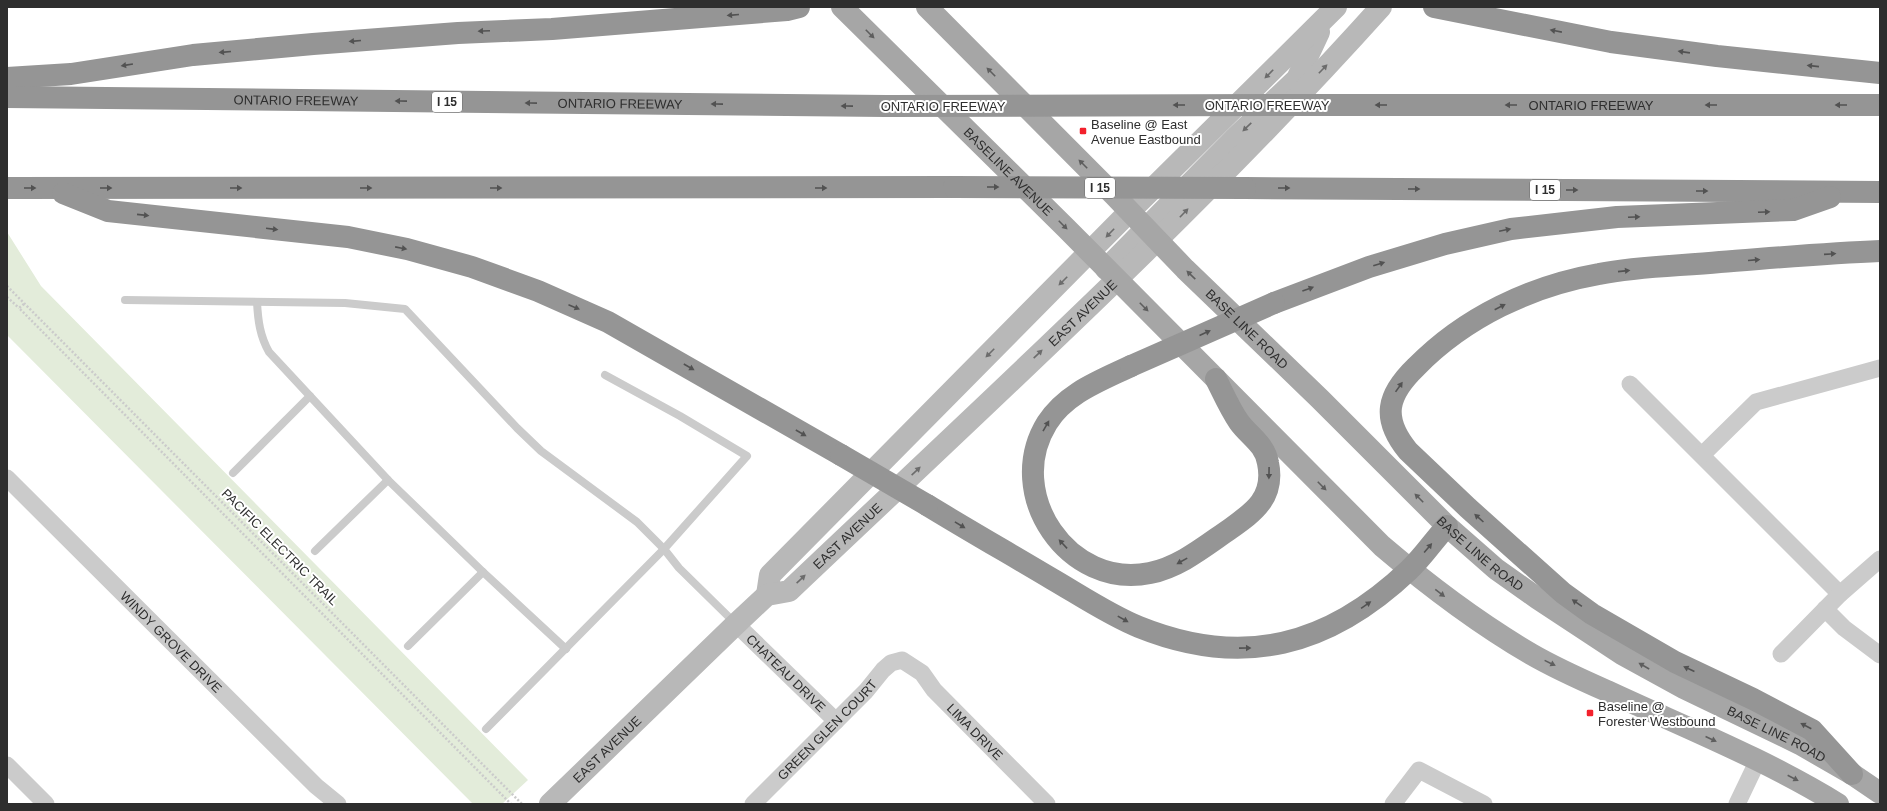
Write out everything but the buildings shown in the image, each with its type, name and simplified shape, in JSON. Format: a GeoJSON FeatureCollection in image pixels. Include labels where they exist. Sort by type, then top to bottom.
{"type":"FeatureCollection","features":[{"type":"Feature","properties":{"kind":"highway"},"geometry":{"type":"LineString","coordinates":[[523,29],[550,16],[654,7]]}},
{"type":"Feature","properties":{"kind":"highway"},"geometry":{"type":"LineString","coordinates":[[7,78],[71,74],[192,55],[523,29],[552,29],[651,22],[787,10],[799,7]]}},
{"type":"Feature","properties":{"kind":"highway"},"geometry":{"type":"LineString","coordinates":[[1443,9],[1611,42],[1725,57],[1880,73]]}},
{"type":"Feature","properties":{"kind":"highway","name":"ONTARIO FREEWAY"},"geometry":{"type":"LineString","coordinates":[[7,97],[886,106],[1880,105]]}},
{"type":"Feature","properties":{"kind":"highway","name":"I 15"},"geometry":{"type":"LineString","coordinates":[[7,188],[954,187],[1880,192]]}},
{"type":"Feature","properties":{"kind":"highway"},"geometry":{"type":"LineString","coordinates":[[53,188],[108,211],[348,237],[407,249],[472,267],[538,291],[608,322],[841,455],[1075,593],[1137,627],[1176,640],[1215,648],[1250,648],[1305,638],[1338,623],[1367,605],[1410,569],[1446,526]]}},
{"type":"Feature","properties":{"kind":"highway"},"geometry":{"type":"LineString","coordinates":[[1216,379],[1239,422],[1260,444],[1267,457],[1269,478],[1262,502],[1250,515],[1198,552],[1178,564],[1150,573],[1134,575],[1095,568],[1070,552],[1049,529],[1038,507],[1031,474],[1033,456],[1038,441],[1047,423],[1060,406],[1079,391],[1131,366],[1274,302],[1369,267],[1445,244],[1511,229],[1617,217],[1793,210],[1844,192]]}},
{"type":"Feature","properties":{"kind":"highway"},"geometry":{"type":"LineString","coordinates":[[1852,774],[1812,730],[1753,698],[1675,662],[1598,618],[1563,593],[1468,508],[1408,451],[1400,440],[1392,424],[1390,407],[1393,396],[1404,379],[1438,346],[1489,312],[1544,288],[1600,273],[1880,251]]}},
{"type":"Feature","properties":{"kind":"main road","name":"BASELINE AVENUE"},"geometry":{"type":"LineString","coordinates":[[842,7],[1111,274]]}},
{"type":"Feature","properties":{"kind":"main road"},"geometry":{"type":"LineString","coordinates":[[927,7],[1151,235]]}},
{"type":"Feature","properties":{"kind":"main road"},"geometry":{"type":"LineString","coordinates":[[1151,235],[1256,139],[1381,7]]}},
{"type":"Feature","properties":{"kind":"main road","name":"EAST AVENUE"},"geometry":{"type":"LineString","coordinates":[[767,595],[770,575],[1129,212],[1331,13]]}},
{"type":"Feature","properties":{"kind":"main road"},"geometry":{"type":"LineString","coordinates":[[1151,235],[1236,137],[1297,79],[1331,13]]}},
{"type":"Feature","properties":{"kind":"main road","name":"EAST AVENUE"},"geometry":{"type":"LineString","coordinates":[[550,804],[767,595],[789,591],[1151,235]]}},
{"type":"Feature","properties":{"kind":"main road","name":"BASE LINE ROAD"},"geometry":{"type":"LineString","coordinates":[[1151,235],[1320,399],[1446,526],[1496,569],[1622,654],[1678,685],[1800,744],[1852,774],[1880,793]]}},
{"type":"Feature","properties":{"kind":"main road"},"geometry":{"type":"LineString","coordinates":[[1111,274],[1382,546],[1475,618],[1532,655],[1758,760],[1838,804]]}},
{"type":"Feature","properties":{"kind":"street"},"geometry":{"type":"LineString","coordinates":[[1702,455],[1756,402],[1880,368]]}},
{"type":"Feature","properties":{"kind":"street"},"geometry":{"type":"LineString","coordinates":[[1630,384],[1840,594]]}},
{"type":"Feature","properties":{"kind":"street","name":"WINDY GROVE DRIVE"},"geometry":{"type":"LineString","coordinates":[[7,478],[316,786],[338,804]]}},
{"type":"Feature","properties":{"kind":"street"},"geometry":{"type":"LineString","coordinates":[[1781,654],[1824,609],[1880,559]]}},
{"type":"Feature","properties":{"kind":"street"},"geometry":{"type":"LineString","coordinates":[[1824,609],[1844,628],[1880,655]]}},
{"type":"Feature","properties":{"kind":"street","name":"CHATEAU DRIVE"},"geometry":{"type":"LineString","coordinates":[[736,624],[836,721]]}},
{"type":"Feature","properties":{"kind":"street","name":"GREEN GLEN COURT"},"geometry":{"type":"LineString","coordinates":[[754,804],[891,663],[902,660]]}},
{"type":"Feature","properties":{"kind":"street","name":"LIMA DRIVE"},"geometry":{"type":"LineString","coordinates":[[902,660],[922,673],[934,690],[1047,804]]}},
{"type":"Feature","properties":{"kind":"street"},"geometry":{"type":"LineString","coordinates":[[1737,804],[1758,760]]}},
{"type":"Feature","properties":{"kind":"street"},"geometry":{"type":"LineString","coordinates":[[7,765],[46,804]]}},
{"type":"Feature","properties":{"kind":"street"},"geometry":{"type":"LineString","coordinates":[[1393,804],[1419,770],[1484,804]]}},
{"type":"Feature","properties":{"kind":"lane"},"geometry":{"type":"LineString","coordinates":[[125,300],[345,304],[405,309],[517,428],[541,451],[637,522],[664,549],[679,568],[736,624]]}},
{"type":"Feature","properties":{"kind":"lane"},"geometry":{"type":"LineString","coordinates":[[256,302],[258,323],[262,340],[269,352],[388,480],[482,572],[566,649]]}},
{"type":"Feature","properties":{"kind":"lane"},"geometry":{"type":"LineString","coordinates":[[486,729],[664,549],[747,456],[680,416],[605,375]]}},
{"type":"Feature","properties":{"kind":"lane"},"geometry":{"type":"LineString","coordinates":[[233,473],[310,396]]}},
{"type":"Feature","properties":{"kind":"lane"},"geometry":{"type":"LineString","coordinates":[[315,551],[388,480]]}},
{"type":"Feature","properties":{"kind":"lane"},"geometry":{"type":"LineString","coordinates":[[408,646],[482,572]]}},
{"type":"Feature","properties":{"kind":"path","name":"PACIFIC ELECTRIC TRAIL"},"geometry":{"type":"LineString","coordinates":[[7,286],[522,804]]}},
{"type":"Feature","properties":{"kind":"path","name":"PACIFIC ELECTRIC TRAIL"},"geometry":{"type":"LineString","coordinates":[[7,297],[511,804]]}},
{"type":"Feature","properties":{"kind":"path"},"geometry":{"type":"LineString","coordinates":[[19,308],[24,304]]}},
{"type":"Feature","properties":{"kind":"green space"},"geometry":{"type":"Polygon","coordinates":[[[7,232],[41,286],[528,780],[502,804],[473,804],[7,335],[7,232]]]}},
{"type":"Feature","properties":{"kind":"place","name":"Baseline @ East Avenue Eastbound"},"geometry":{"type":"Point","coordinates":[1083,131]}},
{"type":"Feature","properties":{"kind":"place","name":"Baseline @ Forester Westbound"},"geometry":{"type":"Point","coordinates":[1590,713]}}]}
